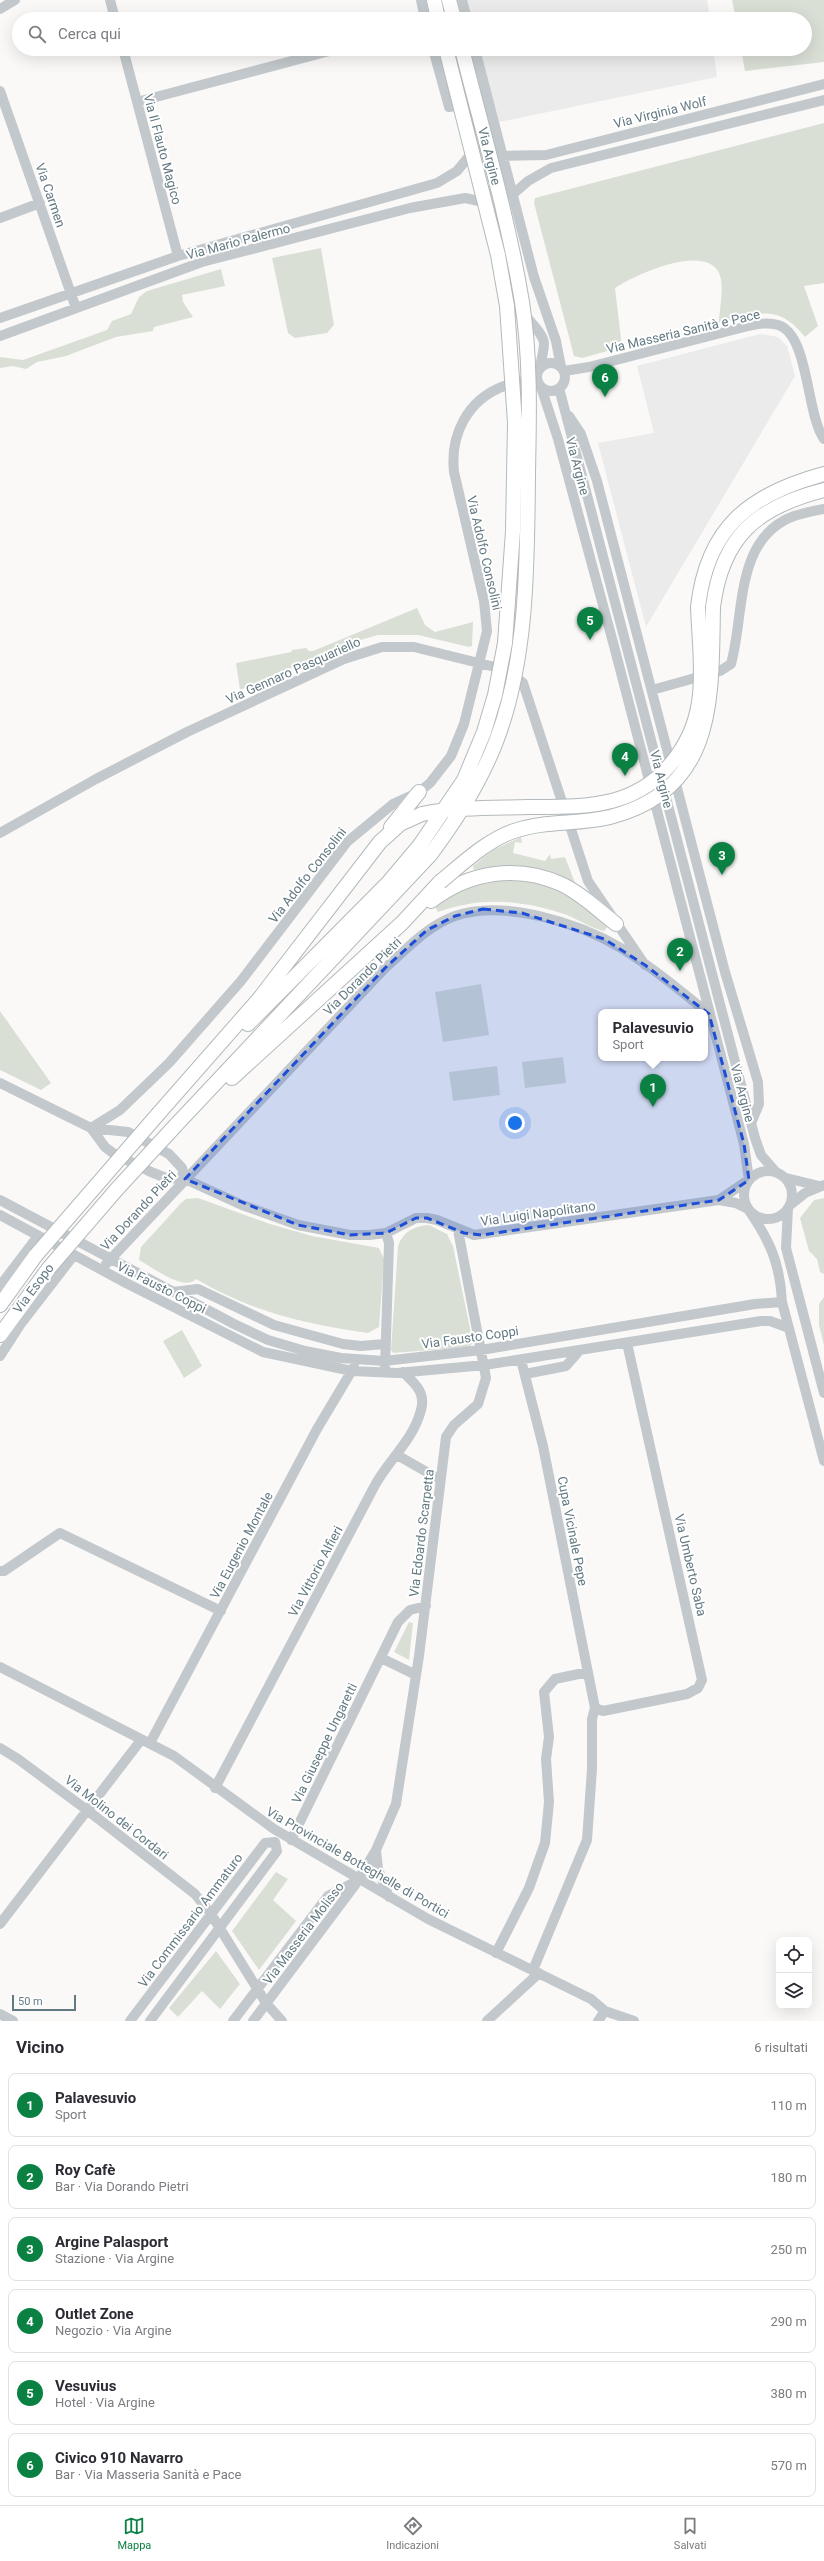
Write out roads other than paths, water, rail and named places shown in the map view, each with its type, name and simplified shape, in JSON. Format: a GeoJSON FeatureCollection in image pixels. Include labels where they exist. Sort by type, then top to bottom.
{"type":"FeatureCollection","features":[{"type":"Feature","properties":{"kind":"highway"},"geometry":{"type":"LineString","coordinates":[[434,0],[437,12]]}},
{"type":"Feature","properties":{"kind":"highway"},"geometry":{"type":"LineString","coordinates":[[449,0],[452,12]]}},
{"type":"Feature","properties":{"kind":"highway"},"geometry":{"type":"LineString","coordinates":[[159,1113],[388,883],[420,845],[464,780],[491,710],[505,643],[513,532],[515,423],[507,306],[498,255],[448,56]]}},
{"type":"Feature","properties":{"kind":"highway"},"geometry":{"type":"LineString","coordinates":[[0,1335],[49,1268],[117,1189],[430,855],[456,821],[476,785],[499,732],[510,697],[520,641],[527,531],[528,361],[522,305],[513,252],[464,56]]}},
{"type":"Feature","properties":{"kind":"highway"},"geometry":{"type":"LineString","coordinates":[[380,842],[400,824],[422,814],[452,810],[587,807],[623,798],[654,781],[672,764],[683,747],[697,714],[701,677],[698,607],[703,579],[712,550],[728,525],[750,505],[763,496],[794,483],[824,474]]}},
{"type":"Feature","properties":{"kind":"highway"},"geometry":{"type":"LineString","coordinates":[[190,1110],[230,1079],[402,923],[440,882],[494,841],[514,831],[537,825],[584,822],[611,816],[636,807],[670,785],[696,749],[705,725],[711,693],[713,607],[718,576],[724,563],[745,530],[778,505],[791,499],[824,490]]}},
{"type":"Feature","properties":{"kind":"highway"},"geometry":{"type":"LineString","coordinates":[[0,1305],[36,1255],[259,998],[380,842],[402,811],[419,792]]}},
{"type":"Feature","properties":{"kind":"highway"},"geometry":{"type":"LineString","coordinates":[[402,923],[446,890],[467,880],[492,874],[511,873],[535,876],[562,884],[616,924]]}},
{"type":"Feature","properties":{"kind":"street"},"geometry":{"type":"LineString","coordinates":[[0,9],[15,0]]}},
{"type":"Feature","properties":{"kind":"street"},"geometry":{"type":"LineString","coordinates":[[110,0],[113,12]]}},
{"type":"Feature","properties":{"kind":"street"},"geometry":{"type":"LineString","coordinates":[[421,0],[424,12]]}},
{"type":"Feature","properties":{"kind":"street"},"geometry":{"type":"LineString","coordinates":[[438,0],[441,12]]}},
{"type":"Feature","properties":{"kind":"street"},"geometry":{"type":"LineString","coordinates":[[462,0],[465,12]]}},
{"type":"Feature","properties":{"kind":"street","name":"Via Il Flauto Magico"},"geometry":{"type":"LineString","coordinates":[[125,56],[178,256]]}},
{"type":"Feature","properties":{"kind":"street"},"geometry":{"type":"LineString","coordinates":[[137,102],[310,56]]}},
{"type":"Feature","properties":{"kind":"street"},"geometry":{"type":"LineString","coordinates":[[435,56],[449,107],[488,100]]}},
{"type":"Feature","properties":{"kind":"street","name":"Via Argine"},"geometry":{"type":"LineString","coordinates":[[452,56],[509,292],[516,307],[540,333],[544,342],[540,368]]}},
{"type":"Feature","properties":{"kind":"street","name":"Via Argine"},"geometry":{"type":"LineString","coordinates":[[477,56],[501,156],[534,277],[556,341],[562,369]]}},
{"type":"Feature","properties":{"kind":"street","name":"Via Virginia Wolf"},"geometry":{"type":"LineString","coordinates":[[501,156],[546,155],[824,84]]}},
{"type":"Feature","properties":{"kind":"street","name":"Via Carmen"},"geometry":{"type":"LineString","coordinates":[[0,91],[4,111],[40,203],[76,308]]}},
{"type":"Feature","properties":{"kind":"street"},"geometry":{"type":"LineString","coordinates":[[512,195],[528,181],[551,168],[824,100]]}},
{"type":"Feature","properties":{"kind":"street","name":"Via Mario Palermo"},"geometry":{"type":"LineString","coordinates":[[0,318],[178,256],[437,183],[457,171],[475,149]]}},
{"type":"Feature","properties":{"kind":"street","name":"Via Mario Palermo"},"geometry":{"type":"LineString","coordinates":[[0,336],[202,262],[410,208],[469,197],[488,203]]}},
{"type":"Feature","properties":{"kind":"street"},"geometry":{"type":"LineString","coordinates":[[0,218],[40,203]]}},
{"type":"Feature","properties":{"kind":"street","name":"Via Masseria Sanità e Pace"},"geometry":{"type":"LineString","coordinates":[[562,369],[589,367],[748,326],[764,323],[780,325],[789,333],[799,348],[818,431],[824,439]]}},
{"type":"Feature","properties":{"kind":"street"},"geometry":{"type":"LineString","coordinates":[[548,363],[562,369],[565,380],[560,388],[552,391],[539,383],[540,368],[548,363]]}},
{"type":"Feature","properties":{"kind":"street","name":"Via Argine"},"geometry":{"type":"LineString","coordinates":[[539,383],[558,439],[614,646],[707,1009]]}},
{"type":"Feature","properties":{"kind":"street","name":"Via Adolfo Consolini"},"geometry":{"type":"LineString","coordinates":[[91,1128],[120,1110],[174,1057],[241,981],[347,842],[393,804],[419,792],[441,772],[451,756],[464,724],[481,662],[487,616],[454,472],[452,456],[455,440],[460,425],[481,400],[504,386],[539,383]]}},
{"type":"Feature","properties":{"kind":"street","name":"Via Argine"},"geometry":{"type":"LineString","coordinates":[[560,388],[752,1121],[755,1138],[761,1155],[775,1171]]}},
{"type":"Feature","properties":{"kind":"street","name":"Via Argine"},"geometry":{"type":"LineString","coordinates":[[565,411],[581,434],[598,481],[725,972],[758,1082],[759,1104],[752,1121]]}},
{"type":"Feature","properties":{"kind":"street"},"geometry":{"type":"LineString","coordinates":[[652,690],[720,671],[731,664],[748,567],[760,541],[782,523],[794,517],[824,509]]}},
{"type":"Feature","properties":{"kind":"street","name":"Via Gennaro Pasquariello"},"geometry":{"type":"LineString","coordinates":[[0,833],[96,779],[187,732],[363,652],[395,646],[414,647],[481,662],[511,672],[526,688],[581,864],[596,895],[646,965]]}},
{"type":"Feature","properties":{"kind":"street","name":"Via Dorando Pietri"},"geometry":{"type":"LineString","coordinates":[[101,1270],[385,968],[427,930],[455,916],[483,909],[522,913],[550,920],[604,939],[646,965],[702,1009]]}},
{"type":"Feature","properties":{"kind":"street","name":"Via Argine"},"geometry":{"type":"LineString","coordinates":[[708,1014],[744,1144],[749,1180]]}},
{"type":"Feature","properties":{"kind":"street","name":"Via Luigi Napolitano"},"geometry":{"type":"LineString","coordinates":[[0,1083],[91,1128],[128,1132],[169,1154],[182,1168],[185,1179]]}},
{"type":"Feature","properties":{"kind":"street","name":"Via Luigi Napolitano"},"geometry":{"type":"LineString","coordinates":[[91,1128],[105,1147],[113,1153],[166,1178],[185,1179],[242,1204],[298,1225],[350,1235],[386,1232],[416,1218],[437,1220],[458,1230],[474,1235],[482,1235],[719,1200],[731,1202],[748,1209]]}},
{"type":"Feature","properties":{"kind":"street"},"geometry":{"type":"LineString","coordinates":[[821,1185],[786,1178],[775,1171],[760,1172],[749,1180],[744,1196],[748,1209],[766,1234],[773,1249],[781,1280],[782,1302],[824,1461]]}},
{"type":"Feature","properties":{"kind":"street"},"geometry":{"type":"LineString","coordinates":[[786,1178],[792,1189],[789,1206],[786,1248],[824,1393]]}},
{"type":"Feature","properties":{"kind":"street","name":"Via Luigi Napolitano"},"geometry":{"type":"LineString","coordinates":[[719,1200],[749,1180]]}},
{"type":"Feature","properties":{"kind":"street"},"geometry":{"type":"LineString","coordinates":[[748,1209],[758,1217],[771,1219],[783,1214],[789,1206],[805,1193],[821,1185]]}},
{"type":"Feature","properties":{"kind":"street","name":"Via Fausto Coppi"},"geometry":{"type":"LineString","coordinates":[[0,1200],[173,1292],[268,1340],[305,1351],[359,1360],[384,1361],[481,1350],[755,1304],[782,1302]]}},
{"type":"Feature","properties":{"kind":"street","name":"Via Fausto Coppi"},"geometry":{"type":"LineString","coordinates":[[0,1215],[101,1270],[263,1352],[352,1371],[385,1373],[485,1365],[761,1321],[770,1321],[789,1328]]}},
{"type":"Feature","properties":{"kind":"street","name":"Via Edoardo Scarpetta"},"geometry":{"type":"LineString","coordinates":[[358,1880],[376,1850],[398,1796],[426,1606],[439,1479],[447,1434],[454,1425],[478,1404],[485,1386],[485,1365],[458,1230]]}},
{"type":"Feature","properties":{"kind":"street"},"geometry":{"type":"LineString","coordinates":[[385,1373],[384,1361],[389,1243],[386,1232]]}},
{"type":"Feature","properties":{"kind":"street","name":"Via Esopo"},"geometry":{"type":"LineString","coordinates":[[0,1286],[38,1236]]}},
{"type":"Feature","properties":{"kind":"street","name":"Via Esopo"},"geometry":{"type":"LineString","coordinates":[[0,1356],[20,1325],[74,1255]]}},
{"type":"Feature","properties":{"kind":"street","name":"Via Fausto Coppi"},"geometry":{"type":"LineString","coordinates":[[173,1292],[198,1289],[274,1325],[338,1343],[361,1346],[385,1344]]}},
{"type":"Feature","properties":{"kind":"street","name":"Via Umberto Saba"},"geometry":{"type":"LineString","coordinates":[[595,1708],[603,1711],[687,1694],[698,1688],[702,1680],[628,1342]]}},
{"type":"Feature","properties":{"kind":"street"},"geometry":{"type":"LineString","coordinates":[[524,1374],[566,1366],[580,1350]]}},
{"type":"Feature","properties":{"kind":"street","name":"Via Eugenio Montale"},"geometry":{"type":"LineString","coordinates":[[0,1924],[87,1810],[145,1742],[221,1611],[317,1429],[359,1360]]}},
{"type":"Feature","properties":{"kind":"street","name":"Cupa Vicinale Pepe"},"geometry":{"type":"LineString","coordinates":[[521,1360],[543,1446],[595,1708],[592,1719],[592,1769],[586,1840],[536,1972]]}},
{"type":"Feature","properties":{"kind":"street","name":"Via Vittorio Alfieri"},"geometry":{"type":"LineString","coordinates":[[215,1788],[376,1482],[397,1455],[416,1425],[422,1401],[420,1389],[403,1372]]}},
{"type":"Feature","properties":{"kind":"street"},"geometry":{"type":"LineString","coordinates":[[397,1455],[439,1479]]}},
{"type":"Feature","properties":{"kind":"street"},"geometry":{"type":"LineString","coordinates":[[0,1571],[4,1571],[60,1533],[221,1611]]}},
{"type":"Feature","properties":{"kind":"street","name":"Via Giuseppe Ungaretti"},"geometry":{"type":"LineString","coordinates":[[291,1840],[402,1617],[410,1610],[426,1606]]}},
{"type":"Feature","properties":{"kind":"street"},"geometry":{"type":"LineString","coordinates":[[381,1658],[416,1675]]}},
{"type":"Feature","properties":{"kind":"street","name":"Via Provinciale Botteghelle di Portici"},"geometry":{"type":"LineString","coordinates":[[0,1667],[185,1764],[278,1838],[291,1840],[388,1897],[496,1953],[591,1999],[605,2011]]}},
{"type":"Feature","properties":{"kind":"street"},"geometry":{"type":"LineString","coordinates":[[496,1953],[529,1888],[545,1843],[549,1802],[546,1759],[549,1737],[544,1692],[555,1679],[588,1672]]}},
{"type":"Feature","properties":{"kind":"street","name":"Via Molino dei Cordari"},"geometry":{"type":"LineString","coordinates":[[0,1748],[18,1759],[87,1810],[195,1894],[211,1914],[266,2003],[282,2021]]}},
{"type":"Feature","properties":{"kind":"street"},"geometry":{"type":"LineString","coordinates":[[150,2021],[278,1851],[278,1838]]}},
{"type":"Feature","properties":{"kind":"street","name":"Via Commissario Ammaturo"},"geometry":{"type":"LineString","coordinates":[[130,2021],[265,1843],[278,1838]]}},
{"type":"Feature","properties":{"kind":"street","name":"Via Edoardo Scarpetta"},"geometry":{"type":"LineString","coordinates":[[376,1850],[378,1869],[388,1897]]}},
{"type":"Feature","properties":{"kind":"street","name":"Via Masseria Molisso"},"geometry":{"type":"LineString","coordinates":[[233,2021],[328,1896],[358,1880]]}},
{"type":"Feature","properties":{"kind":"street","name":"Via Masseria Molisso"},"geometry":{"type":"LineString","coordinates":[[253,2021],[358,1880]]}},
{"type":"Feature","properties":{"kind":"street"},"geometry":{"type":"LineString","coordinates":[[487,2021],[536,1972]]}},
{"type":"Feature","properties":{"kind":"street"},"geometry":{"type":"LineString","coordinates":[[598,2021],[605,2011],[634,2021]]}},
{"type":"Feature","properties":{"kind":"street"},"geometry":{"type":"LineString","coordinates":[[0,2014],[13,2021]]}},
{"type":"Feature","properties":{"kind":"place","name":"Civico 910 Navarro"},"geometry":{"type":"Point","coordinates":[605,397]}},
{"type":"Feature","properties":{"kind":"place","name":"Vesuvius"},"geometry":{"type":"Point","coordinates":[590,640]}},
{"type":"Feature","properties":{"kind":"place","name":"Outlet Zone"},"geometry":{"type":"Point","coordinates":[625,776]}},
{"type":"Feature","properties":{"kind":"place","name":"Argine Palasport"},"geometry":{"type":"Point","coordinates":[722,875]}},
{"type":"Feature","properties":{"kind":"place","name":"Roy Cafè"},"geometry":{"type":"Point","coordinates":[680,971]}},
{"type":"Feature","properties":{"kind":"place","name":"Palavesuvio"},"geometry":{"type":"Point","coordinates":[653,1107]}}]}
